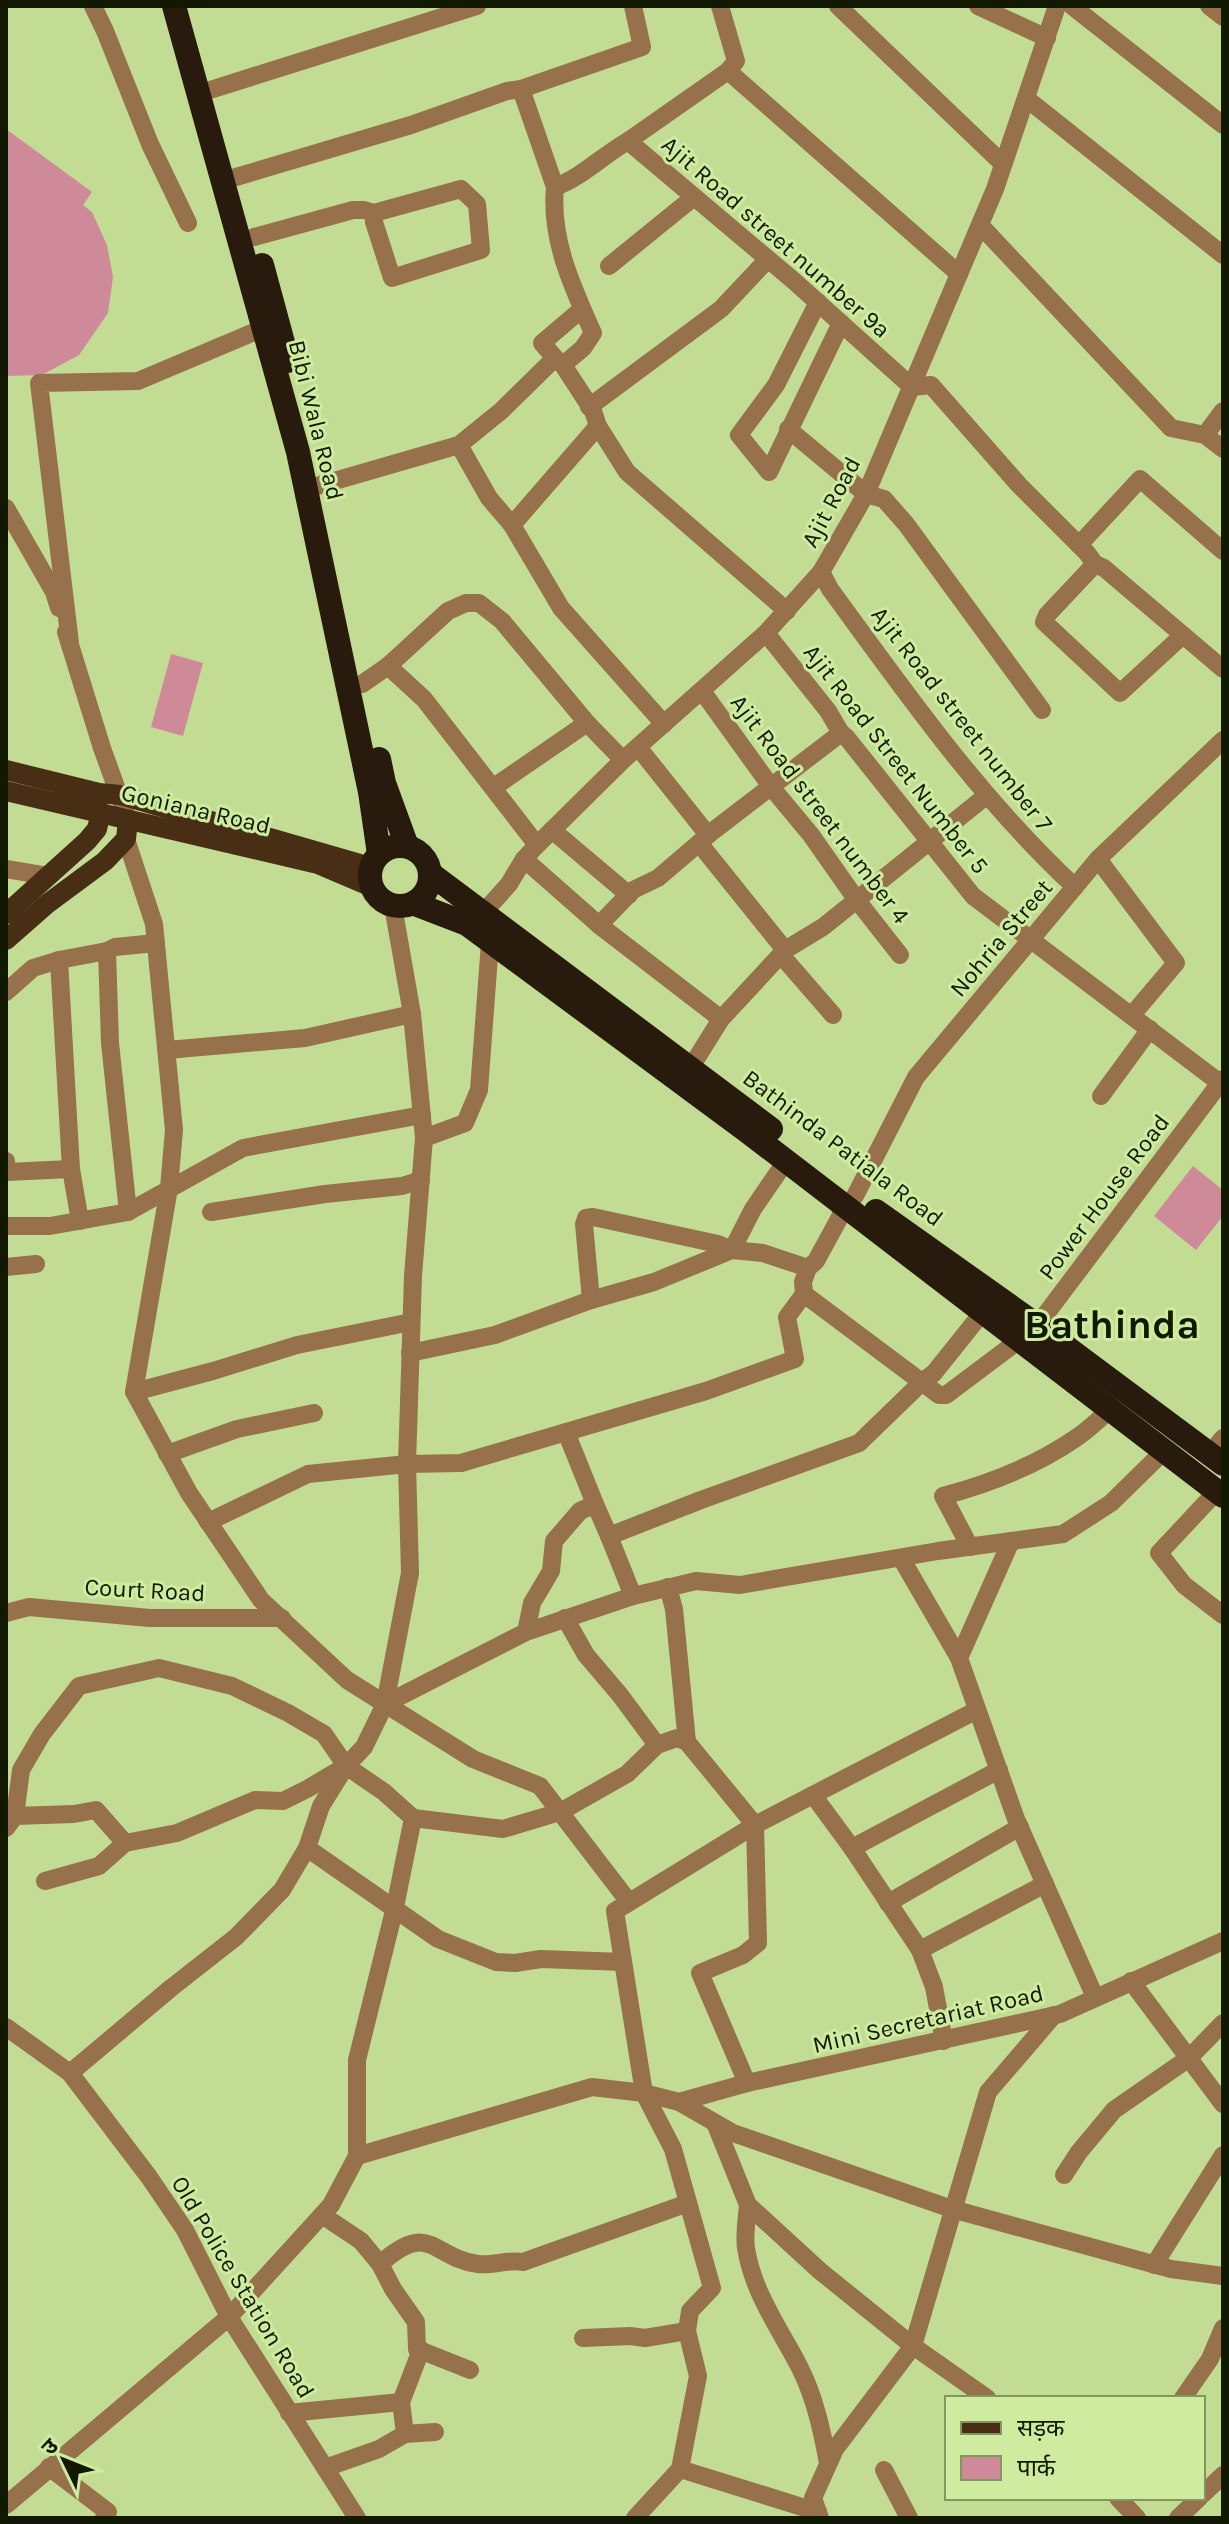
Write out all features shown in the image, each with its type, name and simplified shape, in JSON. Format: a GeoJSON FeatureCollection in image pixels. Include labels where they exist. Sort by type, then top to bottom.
{"type":"FeatureCollection","features":[{"type":"Feature","properties":{"kind":"highway","name":"Bibi Wala Road"},"geometry":{"type":"LineString","coordinates":[[174,6],[271,325],[370,792],[374,869]]}},
{"type":"Feature","properties":{"kind":"highway"},"geometry":{"type":"LineString","coordinates":[[185,6],[254,237],[271,325],[317,486],[384,783],[407,846]]}},
{"type":"Feature","properties":{"kind":"highway"},"geometry":{"type":"LineString","coordinates":[[404,905],[426,891],[431,874],[423,856],[407,846],[397,846],[374,869],[376,896],[404,905],[467,924],[786,1161],[849,1201],[982,1313],[1026,1337],[1110,1410],[1220,1494]]}},
{"type":"Feature","properties":{"kind":"highway","name":"Bathinda Patiala Road"},"geometry":{"type":"LineString","coordinates":[[431,874],[691,1067],[849,1201],[1026,1337],[1219,1452]]}},
{"type":"Feature","properties":{"kind":"main road"},"geometry":{"type":"LineString","coordinates":[[6,770],[100,802],[120,795],[374,869]]}},
{"type":"Feature","properties":{"kind":"main road","name":"Goniana Road"},"geometry":{"type":"LineString","coordinates":[[6,791],[100,802],[127,830],[318,864],[374,869]]}},
{"type":"Feature","properties":{"kind":"main road"},"geometry":{"type":"LineString","coordinates":[[6,914],[87,841],[97,829],[100,802]]}},
{"type":"Feature","properties":{"kind":"main road"},"geometry":{"type":"LineString","coordinates":[[6,940],[47,904],[105,861],[127,830]]}},
{"type":"Feature","properties":{"kind":"street"},"geometry":{"type":"LineString","coordinates":[[93,6],[150,144],[188,223]]}},
{"type":"Feature","properties":{"kind":"street"},"geometry":{"type":"LineString","coordinates":[[210,90],[477,6]]}},
{"type":"Feature","properties":{"kind":"street"},"geometry":{"type":"LineString","coordinates":[[236,177],[411,125],[642,47],[633,6]]}},
{"type":"Feature","properties":{"kind":"street"},"geometry":{"type":"LineString","coordinates":[[720,6],[736,61],[728,71],[959,274]]}},
{"type":"Feature","properties":{"kind":"street"},"geometry":{"type":"LineString","coordinates":[[838,6],[1003,164]]}},
{"type":"Feature","properties":{"kind":"street"},"geometry":{"type":"LineString","coordinates":[[978,6],[1047,38]]}},
{"type":"Feature","properties":{"kind":"street","name":"Ajit Road"},"geometry":{"type":"LineString","coordinates":[[484,912],[552,830],[623,760],[766,633],[821,572],[866,494],[980,225],[1027,99],[1057,6]]}},
{"type":"Feature","properties":{"kind":"street"},"geometry":{"type":"LineString","coordinates":[[1072,6],[1223,125]]}},
{"type":"Feature","properties":{"kind":"street"},"geometry":{"type":"LineString","coordinates":[[1209,6],[1223,17]]}},
{"type":"Feature","properties":{"kind":"street","name":"Ajit Road street number 9a"},"geometry":{"type":"LineString","coordinates":[[728,71],[628,141],[818,302],[912,387],[931,385],[1019,485],[1079,545]]}},
{"type":"Feature","properties":{"kind":"street"},"geometry":{"type":"LineString","coordinates":[[317,486],[459,445],[559,362],[583,348],[593,333],[561,257],[553,210],[555,187],[521,89]]}},
{"type":"Feature","properties":{"kind":"street"},"geometry":{"type":"LineString","coordinates":[[1027,99],[1223,255]]}},
{"type":"Feature","properties":{"kind":"street"},"geometry":{"type":"LineString","coordinates":[[555,187],[574,180],[628,141]]}},
{"type":"Feature","properties":{"kind":"street"},"geometry":{"type":"LineString","coordinates":[[254,237],[353,210],[374,213],[461,189],[477,204],[481,250],[392,278],[374,222],[374,213]]}},
{"type":"Feature","properties":{"kind":"street"},"geometry":{"type":"LineString","coordinates":[[609,266],[694,197]]}},
{"type":"Feature","properties":{"kind":"street"},"geometry":{"type":"LineString","coordinates":[[980,225],[1171,428],[1205,435],[1223,449]]}},
{"type":"Feature","properties":{"kind":"street"},"geometry":{"type":"LineString","coordinates":[[589,407],[721,309],[768,259]]}},
{"type":"Feature","properties":{"kind":"street"},"geometry":{"type":"LineString","coordinates":[[818,302],[776,385],[739,435],[769,472],[841,323]]}},
{"type":"Feature","properties":{"kind":"street"},"geometry":{"type":"LineString","coordinates":[[582,309],[542,343],[593,411],[598,426],[627,472],[787,611]]}},
{"type":"Feature","properties":{"kind":"street"},"geometry":{"type":"LineString","coordinates":[[70,643],[39,383],[138,381],[271,325]]}},
{"type":"Feature","properties":{"kind":"street"},"geometry":{"type":"LineString","coordinates":[[1205,435],[1223,411]]}},
{"type":"Feature","properties":{"kind":"street"},"geometry":{"type":"LineString","coordinates":[[512,525],[598,426]]}},
{"type":"Feature","properties":{"kind":"street"},"geometry":{"type":"LineString","coordinates":[[788,429],[866,494],[884,499],[906,524],[1042,710]]}},
{"type":"Feature","properties":{"kind":"street"},"geometry":{"type":"LineString","coordinates":[[459,445],[489,498],[512,525],[561,608],[664,724]]}},
{"type":"Feature","properties":{"kind":"street"},"geometry":{"type":"LineString","coordinates":[[1223,551],[1140,479],[1079,545],[1095,564],[1104,568],[1223,669]]}},
{"type":"Feature","properties":{"kind":"street"},"geometry":{"type":"LineString","coordinates":[[6,508],[54,592],[102,748],[120,795],[154,924],[174,1130],[169,1188],[134,1392],[189,1493],[261,1600],[347,1680],[473,1759],[540,1786],[629,1902]]}},
{"type":"Feature","properties":{"kind":"street"},"geometry":{"type":"LineString","coordinates":[[1095,564],[1044,622],[1120,693],[1183,635]]}},
{"type":"Feature","properties":{"kind":"street","name":"Ajit Road street number 7"},"geometry":{"type":"LineString","coordinates":[[821,572],[830,589],[912,701],[986,796],[1036,851],[1075,887]]}},
{"type":"Feature","properties":{"kind":"street"},"geometry":{"type":"LineString","coordinates":[[362,684],[388,666],[448,611],[466,603],[479,603],[502,621],[587,723],[623,760]]}},
{"type":"Feature","properties":{"kind":"street","name":"Ajit Road Street Number 5"},"geometry":{"type":"LineString","coordinates":[[766,633],[828,711],[841,733],[973,896],[1222,1081]]}},
{"type":"Feature","properties":{"kind":"street"},"geometry":{"type":"LineString","coordinates":[[388,666],[424,699],[494,787],[531,852],[599,925],[721,1019]]}},
{"type":"Feature","properties":{"kind":"street","name":"Ajit Road street number 4"},"geometry":{"type":"LineString","coordinates":[[702,691],[900,955]]}},
{"type":"Feature","properties":{"kind":"street"},"geometry":{"type":"LineString","coordinates":[[494,787],[587,723]]}},
{"type":"Feature","properties":{"kind":"street"},"geometry":{"type":"LineString","coordinates":[[599,925],[633,890],[658,878],[841,733]]}},
{"type":"Feature","properties":{"kind":"street","name":"Nohria Street"},"geometry":{"type":"LineString","coordinates":[[808,1268],[816,1261],[916,1077],[1098,859],[1223,740]]}},
{"type":"Feature","properties":{"kind":"street"},"geometry":{"type":"LineString","coordinates":[[638,747],[783,952],[833,1015]]}},
{"type":"Feature","properties":{"kind":"street"},"geometry":{"type":"LineString","coordinates":[[100,802],[102,748]]}},
{"type":"Feature","properties":{"kind":"street"},"geometry":{"type":"LineString","coordinates":[[691,1067],[721,1019],[783,952],[823,927],[986,796]]}},
{"type":"Feature","properties":{"kind":"street"},"geometry":{"type":"LineString","coordinates":[[552,830],[629,895]]}},
{"type":"Feature","properties":{"kind":"street"},"geometry":{"type":"LineString","coordinates":[[1098,859],[1176,963],[1132,1015]]}},
{"type":"Feature","properties":{"kind":"street"},"geometry":{"type":"LineString","coordinates":[[6,869],[48,876]]}},
{"type":"Feature","properties":{"kind":"street"},"geometry":{"type":"LineString","coordinates":[[70,2073],[236,1937],[282,1890],[307,1848],[321,1806],[346,1766],[364,1747],[385,1704],[410,1573],[407,1464],[410,1353],[424,1138],[404,905]]}},
{"type":"Feature","properties":{"kind":"street"},"geometry":{"type":"LineString","coordinates":[[6,992],[33,968],[115,947],[156,943]]}},
{"type":"Feature","properties":{"kind":"street"},"geometry":{"type":"LineString","coordinates":[[424,1138],[465,1123],[479,1090],[490,943]]}},
{"type":"Feature","properties":{"kind":"street"},"geometry":{"type":"LineString","coordinates":[[107,951],[110,1043],[128,1212]]}},
{"type":"Feature","properties":{"kind":"street"},"geometry":{"type":"LineString","coordinates":[[59,960],[71,1169],[80,1221]]}},
{"type":"Feature","properties":{"kind":"street"},"geometry":{"type":"LineString","coordinates":[[167,1050],[305,1038],[412,1014]]}},
{"type":"Feature","properties":{"kind":"street"},"geometry":{"type":"LineString","coordinates":[[1101,1096],[1150,1029]]}},
{"type":"Feature","properties":{"kind":"street","name":"Power House Road"},"geometry":{"type":"LineString","coordinates":[[922,1382],[939,1395],[946,1395],[1026,1337],[1222,1081]]}},
{"type":"Feature","properties":{"kind":"street"},"geometry":{"type":"LineString","coordinates":[[6,1226],[50,1226],[128,1212],[243,1148],[422,1115]]}},
{"type":"Feature","properties":{"kind":"street"},"geometry":{"type":"LineString","coordinates":[[6,1161],[7,1172],[71,1169]]}},
{"type":"Feature","properties":{"kind":"street"},"geometry":{"type":"LineString","coordinates":[[410,1353],[495,1335],[591,1300],[654,1282],[732,1250],[753,1209],[786,1161]]}},
{"type":"Feature","properties":{"kind":"street"},"geometry":{"type":"LineString","coordinates":[[211,1212],[325,1194],[402,1186],[421,1180]]}},
{"type":"Feature","properties":{"kind":"street"},"geometry":{"type":"LineString","coordinates":[[208,1522],[308,1474],[407,1464],[461,1463],[706,1391],[795,1359],[787,1317],[804,1294],[803,1282],[808,1268],[763,1253],[732,1250],[718,1244],[586,1218],[591,1300]]}},
{"type":"Feature","properties":{"kind":"street"},"geometry":{"type":"LineString","coordinates":[[6,1267],[36,1264]]}},
{"type":"Feature","properties":{"kind":"street"},"geometry":{"type":"LineString","coordinates":[[804,1294],[922,1382]]}},
{"type":"Feature","properties":{"kind":"street"},"geometry":{"type":"LineString","coordinates":[[609,1536],[859,1443],[934,1373],[982,1313]]}},
{"type":"Feature","properties":{"kind":"street"},"geometry":{"type":"LineString","coordinates":[[134,1392],[297,1345],[411,1322]]}},
{"type":"Feature","properties":{"kind":"street"},"geometry":{"type":"LineString","coordinates":[[970,1547],[943,1496],[975,1488],[1034,1461],[1076,1438],[1110,1410]]}},
{"type":"Feature","properties":{"kind":"street"},"geometry":{"type":"LineString","coordinates":[[167,1454],[237,1429],[314,1413]]}},
{"type":"Feature","properties":{"kind":"street"},"geometry":{"type":"LineString","coordinates":[[566,1432],[633,1596]]}},
{"type":"Feature","properties":{"kind":"street"},"geometry":{"type":"LineString","coordinates":[[385,1704],[526,1632],[668,1587],[696,1581],[740,1585],[1063,1534],[1111,1503],[1164,1451]]}},
{"type":"Feature","properties":{"kind":"street"},"geometry":{"type":"LineString","coordinates":[[1220,1494],[1159,1553],[1184,1585],[1223,1615]]}},
{"type":"Feature","properties":{"kind":"street"},"geometry":{"type":"LineString","coordinates":[[526,1632],[532,1603],[551,1571],[554,1541],[580,1511],[595,1504]]}},
{"type":"Feature","properties":{"kind":"street"},"geometry":{"type":"LineString","coordinates":[[959,1658],[1011,1541]]}},
{"type":"Feature","properties":{"kind":"street"},"geometry":{"type":"LineString","coordinates":[[901,1558],[959,1658],[1020,1827],[1095,1997]]}},
{"type":"Feature","properties":{"kind":"street"},"geometry":{"type":"LineString","coordinates":[[668,1587],[674,1609],[687,1742]]}},
{"type":"Feature","properties":{"kind":"street","name":"Court Road"},"geometry":{"type":"LineString","coordinates":[[6,1613],[29,1607],[150,1618],[282,1618]]}},
{"type":"Feature","properties":{"kind":"street"},"geometry":{"type":"LineString","coordinates":[[565,1618],[586,1655],[657,1745]]}},
{"type":"Feature","properties":{"kind":"street"},"geometry":{"type":"LineString","coordinates":[[125,1843],[96,1810],[11,1822],[21,1770],[42,1734],[79,1686],[159,1668],[232,1686],[324,1734],[346,1766],[384,1792],[413,1818],[503,1829],[560,1812],[627,1774],[657,1745],[677,1738],[687,1742],[755,1825],[758,1943],[743,1955],[700,1973],[747,2083]]}},
{"type":"Feature","properties":{"kind":"street"},"geometry":{"type":"LineString","coordinates":[[635,2518],[680,2469],[698,2376],[687,2331],[690,2311],[712,2288],[673,2149],[644,2093],[615,1911],[755,1825],[977,1710]]}},
{"type":"Feature","properties":{"kind":"street"},"geometry":{"type":"LineString","coordinates":[[45,1881],[99,1866],[125,1843],[177,1833],[255,1800],[283,1801],[346,1766]]}},
{"type":"Feature","properties":{"kind":"street"},"geometry":{"type":"LineString","coordinates":[[852,1848],[999,1770]]}},
{"type":"Feature","properties":{"kind":"street"},"geometry":{"type":"LineString","coordinates":[[813,1795],[920,1950],[934,1987],[944,2041]]}},
{"type":"Feature","properties":{"kind":"street"},"geometry":{"type":"LineString","coordinates":[[6,2505],[229,2317],[331,2205],[357,2156],[357,2060],[395,1907],[413,1818]]}},
{"type":"Feature","properties":{"kind":"street"},"geometry":{"type":"LineString","coordinates":[[888,1903],[1020,1827]]}},
{"type":"Feature","properties":{"kind":"street"},"geometry":{"type":"LineString","coordinates":[[307,1848],[438,1939],[496,1962],[541,1959],[623,1962]]}},
{"type":"Feature","properties":{"kind":"street"},"geometry":{"type":"LineString","coordinates":[[920,1950],[1045,1884]]}},
{"type":"Feature","properties":{"kind":"street","name":"Mini Secretariat Road"},"geometry":{"type":"LineString","coordinates":[[679,2102],[747,2083],[1054,2015],[1223,1941]]}},
{"type":"Feature","properties":{"kind":"street"},"geometry":{"type":"LineString","coordinates":[[1131,1981],[1223,2104]]}},
{"type":"Feature","properties":{"kind":"street"},"geometry":{"type":"LineString","coordinates":[[819,2515],[813,2498],[835,2449],[913,2346],[988,2092],[1054,2015]]}},
{"type":"Feature","properties":{"kind":"street"},"geometry":{"type":"LineString","coordinates":[[1064,2175],[1114,2110],[1189,2058],[1223,2023]]}},
{"type":"Feature","properties":{"kind":"street","name":"Old Police Station Road"},"geometry":{"type":"LineString","coordinates":[[6,2027],[70,2073],[149,2177],[185,2230],[229,2317],[357,2518]]}},
{"type":"Feature","properties":{"kind":"street"},"geometry":{"type":"LineString","coordinates":[[357,2156],[592,2087],[644,2093],[679,2102],[733,2133],[952,2209],[1154,2265],[1223,2276]]}},
{"type":"Feature","properties":{"kind":"street"},"geometry":{"type":"LineString","coordinates":[[715,2123],[748,2205],[820,2271],[913,2346],[984,2396]]}},
{"type":"Feature","properties":{"kind":"street"},"geometry":{"type":"LineString","coordinates":[[1154,2265],[1223,2155]]}},
{"type":"Feature","properties":{"kind":"street"},"geometry":{"type":"LineString","coordinates":[[380,2264],[396,2250],[421,2242],[480,2265],[523,2262],[688,2203]]}},
{"type":"Feature","properties":{"kind":"street"},"geometry":{"type":"LineString","coordinates":[[748,2205],[745,2246],[755,2282],[782,2339],[800,2368],[820,2419],[828,2463]]}},
{"type":"Feature","properties":{"kind":"street"},"geometry":{"type":"LineString","coordinates":[[322,2215],[361,2241],[380,2264],[416,2322],[417,2349],[470,2370]]}},
{"type":"Feature","properties":{"kind":"street"},"geometry":{"type":"LineString","coordinates":[[1184,2396],[1210,2359],[1223,2328]]}},
{"type":"Feature","properties":{"kind":"street"},"geometry":{"type":"LineString","coordinates":[[583,2338],[645,2338],[687,2331]]}},
{"type":"Feature","properties":{"kind":"street"},"geometry":{"type":"LineString","coordinates":[[405,2434],[401,2402],[421,2350]]}},
{"type":"Feature","properties":{"kind":"street"},"geometry":{"type":"LineString","coordinates":[[289,2413],[401,2402]]}},
{"type":"Feature","properties":{"kind":"street"},"geometry":{"type":"LineString","coordinates":[[325,2468],[379,2449],[405,2434],[435,2432]]}},
{"type":"Feature","properties":{"kind":"street"},"geometry":{"type":"LineString","coordinates":[[49,2467],[108,2512],[104,2518]]}},
{"type":"Feature","properties":{"kind":"street"},"geometry":{"type":"LineString","coordinates":[[680,2469],[819,2515]]}},
{"type":"Feature","properties":{"kind":"street"},"geometry":{"type":"LineString","coordinates":[[884,2470],[909,2518]]}},
{"type":"Feature","properties":{"kind":"street"},"geometry":{"type":"LineString","coordinates":[[1205,2492],[1223,2475]]}},
{"type":"Feature","properties":{"kind":"street"},"geometry":{"type":"LineString","coordinates":[[1120,2500],[1137,2518]]}},
{"type":"Feature","properties":{"kind":"street"},"geometry":{"type":"LineString","coordinates":[[1178,2518],[1197,2500]]}},
{"type":"Feature","properties":{"kind":"green space"},"geometry":{"type":"Polygon","coordinates":[[[6,129],[92,192],[83,205],[92,212],[107,245],[113,277],[108,313],[79,355],[42,375],[6,376],[6,129]]]}},
{"type":"Feature","properties":{"kind":"green space"},"geometry":{"type":"Polygon","coordinates":[[[171,654],[203,663],[183,736],[151,727],[171,654]]]}},
{"type":"Feature","properties":{"kind":"green space"},"geometry":{"type":"Polygon","coordinates":[[[1193,1166],[1223,1190],[1223,1216],[1196,1250],[1154,1216],[1193,1166]]]}},
{"type":"Feature","properties":{"kind":"district","name":"Bathinda"},"geometry":{"type":"Point","coordinates":[1112,1324]}}]}
